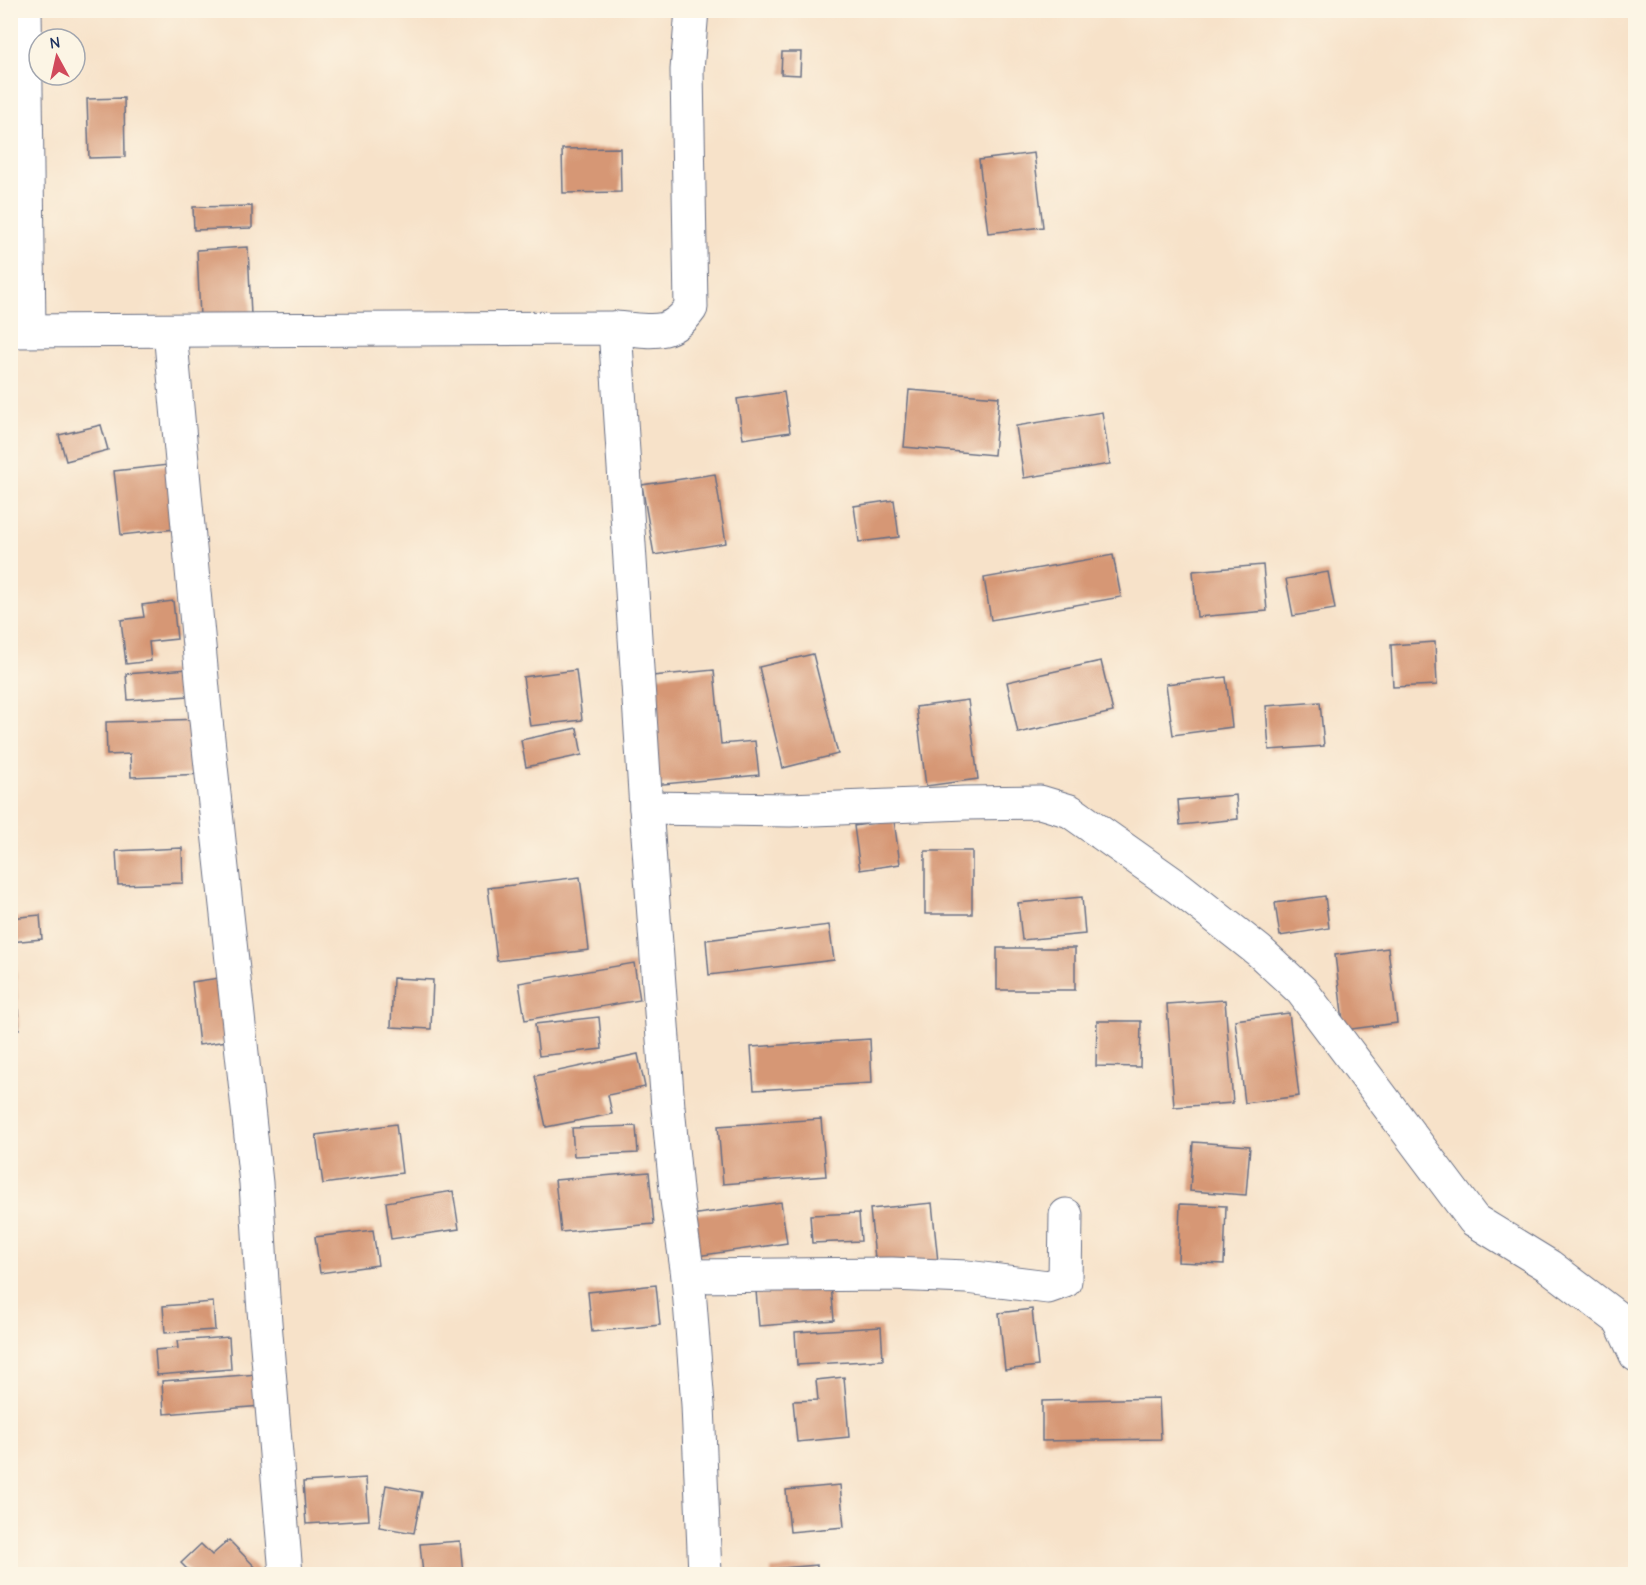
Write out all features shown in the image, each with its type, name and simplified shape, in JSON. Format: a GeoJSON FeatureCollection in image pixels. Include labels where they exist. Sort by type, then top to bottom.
{"type":"FeatureCollection","features":[{"type":"Feature","properties":{"kind":"street"},"geometry":{"type":"LineString","coordinates":[[25,10],[20,331],[615,328],[662,331],[681,322],[691,308],[687,70],[692,10]]}},
{"type":"Feature","properties":{"kind":"street"},"geometry":{"type":"LineString","coordinates":[[615,328],[668,1107],[677,1200],[688,1276],[698,1405],[705,1575]]}},
{"type":"Feature","properties":{"kind":"street"},"geometry":{"type":"LineString","coordinates":[[170,331],[205,711],[256,1183],[286,1575]]}},
{"type":"Feature","properties":{"kind":"street"},"geometry":{"type":"LineString","coordinates":[[646,808],[790,810],[966,802],[1040,802],[1070,811],[1179,888],[1259,951],[1302,991],[1474,1221],[1549,1266],[1620,1320],[1635,1355]]}},
{"type":"Feature","properties":{"kind":"street"},"geometry":{"type":"LineString","coordinates":[[688,1276],[892,1274],[967,1277],[1048,1287],[1065,1281],[1066,1215]]}},
{"type":"Feature","properties":{"kind":"building"},"geometry":{"type":"Polygon","coordinates":[[[782,52],[801,52],[800,75],[781,74],[782,52]]]}},
{"type":"Feature","properties":{"kind":"building"},"geometry":{"type":"Polygon","coordinates":[[[124,98],[125,157],[89,158],[87,99],[124,98]]]}},
{"type":"Feature","properties":{"kind":"building"},"geometry":{"type":"Polygon","coordinates":[[[620,148],[621,192],[563,193],[562,149],[620,148]]]}},
{"type":"Feature","properties":{"kind":"building"},"geometry":{"type":"Polygon","coordinates":[[[1034,153],[1043,227],[988,233],[979,160],[1034,153]]]}},
{"type":"Feature","properties":{"kind":"building"},"geometry":{"type":"Polygon","coordinates":[[[252,206],[252,228],[194,230],[193,207],[252,206]]]}},
{"type":"Feature","properties":{"kind":"building"},"geometry":{"type":"Polygon","coordinates":[[[248,247],[251,316],[200,318],[197,250],[248,247]]]}},
{"type":"Feature","properties":{"kind":"building"},"geometry":{"type":"Polygon","coordinates":[[[909,390],[999,397],[994,455],[904,447],[909,390]]]}},
{"type":"Feature","properties":{"kind":"building"},"geometry":{"type":"Polygon","coordinates":[[[784,392],[790,432],[743,439],[737,399],[784,392]]]}},
{"type":"Feature","properties":{"kind":"building"},"geometry":{"type":"Polygon","coordinates":[[[1102,412],[1110,464],[1024,478],[1016,426],[1102,412]]]}},
{"type":"Feature","properties":{"kind":"building"},"geometry":{"type":"Polygon","coordinates":[[[101,425],[108,450],[66,461],[59,435],[101,425]]]}},
{"type":"Feature","properties":{"kind":"building"},"geometry":{"type":"Polygon","coordinates":[[[168,465],[175,529],[121,535],[114,471],[168,465]]]}},
{"type":"Feature","properties":{"kind":"building"},"geometry":{"type":"Polygon","coordinates":[[[715,474],[726,543],[654,555],[642,485],[715,474]]]}},
{"type":"Feature","properties":{"kind":"building"},"geometry":{"type":"Polygon","coordinates":[[[894,500],[899,537],[859,542],[854,506],[894,500]]]}},
{"type":"Feature","properties":{"kind":"building"},"geometry":{"type":"Polygon","coordinates":[[[1113,555],[1121,597],[991,620],[984,578],[1113,555]]]}},
{"type":"Feature","properties":{"kind":"building"},"geometry":{"type":"Polygon","coordinates":[[[1263,565],[1267,611],[1197,617],[1193,571],[1263,565]]]}},
{"type":"Feature","properties":{"kind":"building"},"geometry":{"type":"Polygon","coordinates":[[[1328,572],[1335,609],[1293,616],[1286,579],[1328,572]]]}},
{"type":"Feature","properties":{"kind":"building"},"geometry":{"type":"Polygon","coordinates":[[[173,601],[177,639],[149,642],[151,661],[126,664],[121,620],[144,617],[142,605],[173,601]]]}},
{"type":"Feature","properties":{"kind":"building"},"geometry":{"type":"Polygon","coordinates":[[[1435,642],[1437,685],[1393,687],[1391,645],[1435,642]]]}},
{"type":"Feature","properties":{"kind":"building"},"geometry":{"type":"Polygon","coordinates":[[[813,654],[838,754],[783,768],[759,667],[813,654]]]}},
{"type":"Feature","properties":{"kind":"building"},"geometry":{"type":"Polygon","coordinates":[[[1101,661],[1113,712],[1018,733],[1007,682],[1101,661]]]}},
{"type":"Feature","properties":{"kind":"building"},"geometry":{"type":"Polygon","coordinates":[[[188,669],[189,696],[128,700],[126,674],[188,669]]]}},
{"type":"Feature","properties":{"kind":"building"},"geometry":{"type":"Polygon","coordinates":[[[576,670],[582,720],[530,726],[523,677],[576,670]]]}},
{"type":"Feature","properties":{"kind":"building"},"geometry":{"type":"Polygon","coordinates":[[[714,670],[721,744],[755,741],[759,775],[653,785],[642,677],[714,670]]]}},
{"type":"Feature","properties":{"kind":"building"},"geometry":{"type":"Polygon","coordinates":[[[1226,677],[1232,727],[1173,735],[1166,684],[1226,677]]]}},
{"type":"Feature","properties":{"kind":"building"},"geometry":{"type":"Polygon","coordinates":[[[968,700],[978,779],[926,786],[916,707],[968,700]]]}},
{"type":"Feature","properties":{"kind":"building"},"geometry":{"type":"Polygon","coordinates":[[[1320,702],[1324,746],[1269,750],[1266,706],[1320,702]]]}},
{"type":"Feature","properties":{"kind":"building"},"geometry":{"type":"Polygon","coordinates":[[[203,719],[205,774],[131,777],[130,754],[107,755],[106,722],[203,719]]]}},
{"type":"Feature","properties":{"kind":"building"},"geometry":{"type":"Polygon","coordinates":[[[577,728],[582,755],[526,767],[521,740],[577,728]]]}},
{"type":"Feature","properties":{"kind":"building"},"geometry":{"type":"Polygon","coordinates":[[[1236,795],[1238,819],[1180,825],[1178,800],[1236,795]]]}},
{"type":"Feature","properties":{"kind":"building"},"geometry":{"type":"Polygon","coordinates":[[[894,820],[900,864],[860,870],[854,826],[894,820]]]}},
{"type":"Feature","properties":{"kind":"building"},"geometry":{"type":"Polygon","coordinates":[[[182,848],[183,883],[118,885],[116,851],[182,848]]]}},
{"type":"Feature","properties":{"kind":"building"},"geometry":{"type":"Polygon","coordinates":[[[925,851],[972,851],[972,914],[925,914],[925,851]]]}},
{"type":"Feature","properties":{"kind":"building"},"geometry":{"type":"Polygon","coordinates":[[[580,877],[589,950],[497,961],[488,888],[580,877]]]}},
{"type":"Feature","properties":{"kind":"building"},"geometry":{"type":"Polygon","coordinates":[[[1325,896],[1329,928],[1280,936],[1275,903],[1325,896]]]}},
{"type":"Feature","properties":{"kind":"building"},"geometry":{"type":"Polygon","coordinates":[[[1082,897],[1085,934],[1022,940],[1018,903],[1082,897]]]}},
{"type":"Feature","properties":{"kind":"building"},"geometry":{"type":"Polygon","coordinates":[[[40,915],[42,939],[10,942],[10,918],[40,915]]]}},
{"type":"Feature","properties":{"kind":"building"},"geometry":{"type":"Polygon","coordinates":[[[829,925],[834,960],[709,975],[706,940],[829,925]]]}},
{"type":"Feature","properties":{"kind":"building"},"geometry":{"type":"Polygon","coordinates":[[[997,948],[1075,948],[1075,990],[997,990],[997,948]]]}},
{"type":"Feature","properties":{"kind":"building"},"geometry":{"type":"Polygon","coordinates":[[[1388,948],[1397,1023],[1344,1030],[1335,955],[1388,948]]]}},
{"type":"Feature","properties":{"kind":"building"},"geometry":{"type":"Polygon","coordinates":[[[15,953],[19,1029],[10,1030],[10,954],[15,953]]]}},
{"type":"Feature","properties":{"kind":"building"},"geometry":{"type":"Polygon","coordinates":[[[634,963],[640,1000],[525,1020],[519,983],[634,963]]]}},
{"type":"Feature","properties":{"kind":"building"},"geometry":{"type":"Polygon","coordinates":[[[219,978],[227,1041],[199,1045],[192,982],[219,978]]]}},
{"type":"Feature","properties":{"kind":"building"},"geometry":{"type":"Polygon","coordinates":[[[393,978],[433,980],[431,1029],[391,1027],[393,978]]]}},
{"type":"Feature","properties":{"kind":"building"},"geometry":{"type":"Polygon","coordinates":[[[1225,1000],[1233,1103],[1174,1107],[1167,1004],[1225,1000]]]}},
{"type":"Feature","properties":{"kind":"building"},"geometry":{"type":"Polygon","coordinates":[[[1289,1013],[1299,1096],[1245,1103],[1235,1020],[1289,1013]]]}},
{"type":"Feature","properties":{"kind":"building"},"geometry":{"type":"Polygon","coordinates":[[[599,1017],[602,1049],[539,1056],[535,1024],[599,1017]]]}},
{"type":"Feature","properties":{"kind":"building"},"geometry":{"type":"Polygon","coordinates":[[[1097,1021],[1141,1021],[1140,1067],[1096,1066],[1097,1021]]]}},
{"type":"Feature","properties":{"kind":"building"},"geometry":{"type":"Polygon","coordinates":[[[870,1039],[872,1083],[754,1090],[751,1047],[870,1039]]]}},
{"type":"Feature","properties":{"kind":"building"},"geometry":{"type":"Polygon","coordinates":[[[638,1054],[645,1087],[608,1095],[612,1114],[546,1127],[535,1076],[638,1054]]]}},
{"type":"Feature","properties":{"kind":"building"},"geometry":{"type":"Polygon","coordinates":[[[821,1119],[826,1176],[723,1184],[718,1126],[821,1119]]]}},
{"type":"Feature","properties":{"kind":"building"},"geometry":{"type":"Polygon","coordinates":[[[396,1124],[402,1173],[323,1184],[316,1135],[396,1124]]]}},
{"type":"Feature","properties":{"kind":"building"},"geometry":{"type":"Polygon","coordinates":[[[636,1126],[638,1153],[574,1156],[572,1128],[636,1126]]]}},
{"type":"Feature","properties":{"kind":"building"},"geometry":{"type":"Polygon","coordinates":[[[1193,1142],[1250,1146],[1246,1195],[1190,1191],[1193,1142]]]}},
{"type":"Feature","properties":{"kind":"building"},"geometry":{"type":"Polygon","coordinates":[[[649,1172],[654,1224],[561,1232],[555,1180],[649,1172]]]}},
{"type":"Feature","properties":{"kind":"building"},"geometry":{"type":"Polygon","coordinates":[[[453,1191],[459,1229],[391,1239],[386,1202],[453,1191]]]}},
{"type":"Feature","properties":{"kind":"building"},"geometry":{"type":"Polygon","coordinates":[[[781,1202],[787,1243],[690,1257],[684,1216],[781,1202]]]}},
{"type":"Feature","properties":{"kind":"building"},"geometry":{"type":"Polygon","coordinates":[[[932,1203],[938,1262],[876,1268],[870,1209],[932,1203]]]}},
{"type":"Feature","properties":{"kind":"building"},"geometry":{"type":"Polygon","coordinates":[[[1180,1204],[1226,1206],[1224,1264],[1178,1262],[1180,1204]]]}},
{"type":"Feature","properties":{"kind":"building"},"geometry":{"type":"Polygon","coordinates":[[[859,1213],[861,1241],[812,1243],[810,1215],[859,1213]]]}},
{"type":"Feature","properties":{"kind":"building"},"geometry":{"type":"Polygon","coordinates":[[[373,1230],[378,1265],[320,1273],[315,1237],[373,1230]]]}},
{"type":"Feature","properties":{"kind":"building"},"geometry":{"type":"Polygon","coordinates":[[[656,1285],[660,1325],[592,1332],[588,1292],[656,1285]]]}},
{"type":"Feature","properties":{"kind":"building"},"geometry":{"type":"Polygon","coordinates":[[[831,1285],[834,1320],[759,1326],[756,1291],[831,1285]]]}},
{"type":"Feature","properties":{"kind":"building"},"geometry":{"type":"Polygon","coordinates":[[[213,1302],[215,1330],[165,1333],[163,1306],[213,1302]]]}},
{"type":"Feature","properties":{"kind":"building"},"geometry":{"type":"Polygon","coordinates":[[[1032,1309],[1038,1366],[1005,1370],[999,1313],[1032,1309]]]}},
{"type":"Feature","properties":{"kind":"building"},"geometry":{"type":"Polygon","coordinates":[[[881,1327],[883,1360],[797,1365],[795,1332],[881,1327]]]}},
{"type":"Feature","properties":{"kind":"building"},"geometry":{"type":"Polygon","coordinates":[[[229,1337],[231,1369],[157,1375],[155,1350],[178,1348],[177,1341],[229,1337]]]}},
{"type":"Feature","properties":{"kind":"building"},"geometry":{"type":"Polygon","coordinates":[[[259,1374],[262,1406],[164,1414],[162,1381],[259,1374]]]}},
{"type":"Feature","properties":{"kind":"building"},"geometry":{"type":"Polygon","coordinates":[[[844,1377],[849,1437],[797,1442],[793,1401],[818,1400],[816,1380],[844,1377]]]}},
{"type":"Feature","properties":{"kind":"building"},"geometry":{"type":"Polygon","coordinates":[[[1159,1398],[1161,1439],[1042,1441],[1042,1401],[1159,1398]]]}},
{"type":"Feature","properties":{"kind":"building"},"geometry":{"type":"Polygon","coordinates":[[[366,1478],[369,1520],[306,1524],[303,1482],[366,1478]]]}},
{"type":"Feature","properties":{"kind":"building"},"geometry":{"type":"Polygon","coordinates":[[[386,1485],[422,1492],[414,1533],[379,1527],[386,1485]]]}},
{"type":"Feature","properties":{"kind":"building"},"geometry":{"type":"Polygon","coordinates":[[[840,1485],[844,1527],[790,1532],[786,1490],[840,1485]]]}},
{"type":"Feature","properties":{"kind":"building"},"geometry":{"type":"Polygon","coordinates":[[[229,1540],[261,1573],[192,1574],[181,1563],[201,1544],[212,1555],[229,1540]]]}},
{"type":"Feature","properties":{"kind":"building"},"geometry":{"type":"Polygon","coordinates":[[[460,1541],[463,1574],[423,1574],[420,1544],[460,1541]]]}},
{"type":"Feature","properties":{"kind":"building"},"geometry":{"type":"Polygon","coordinates":[[[817,1565],[817,1574],[771,1574],[771,1569],[817,1565]]]}}]}
